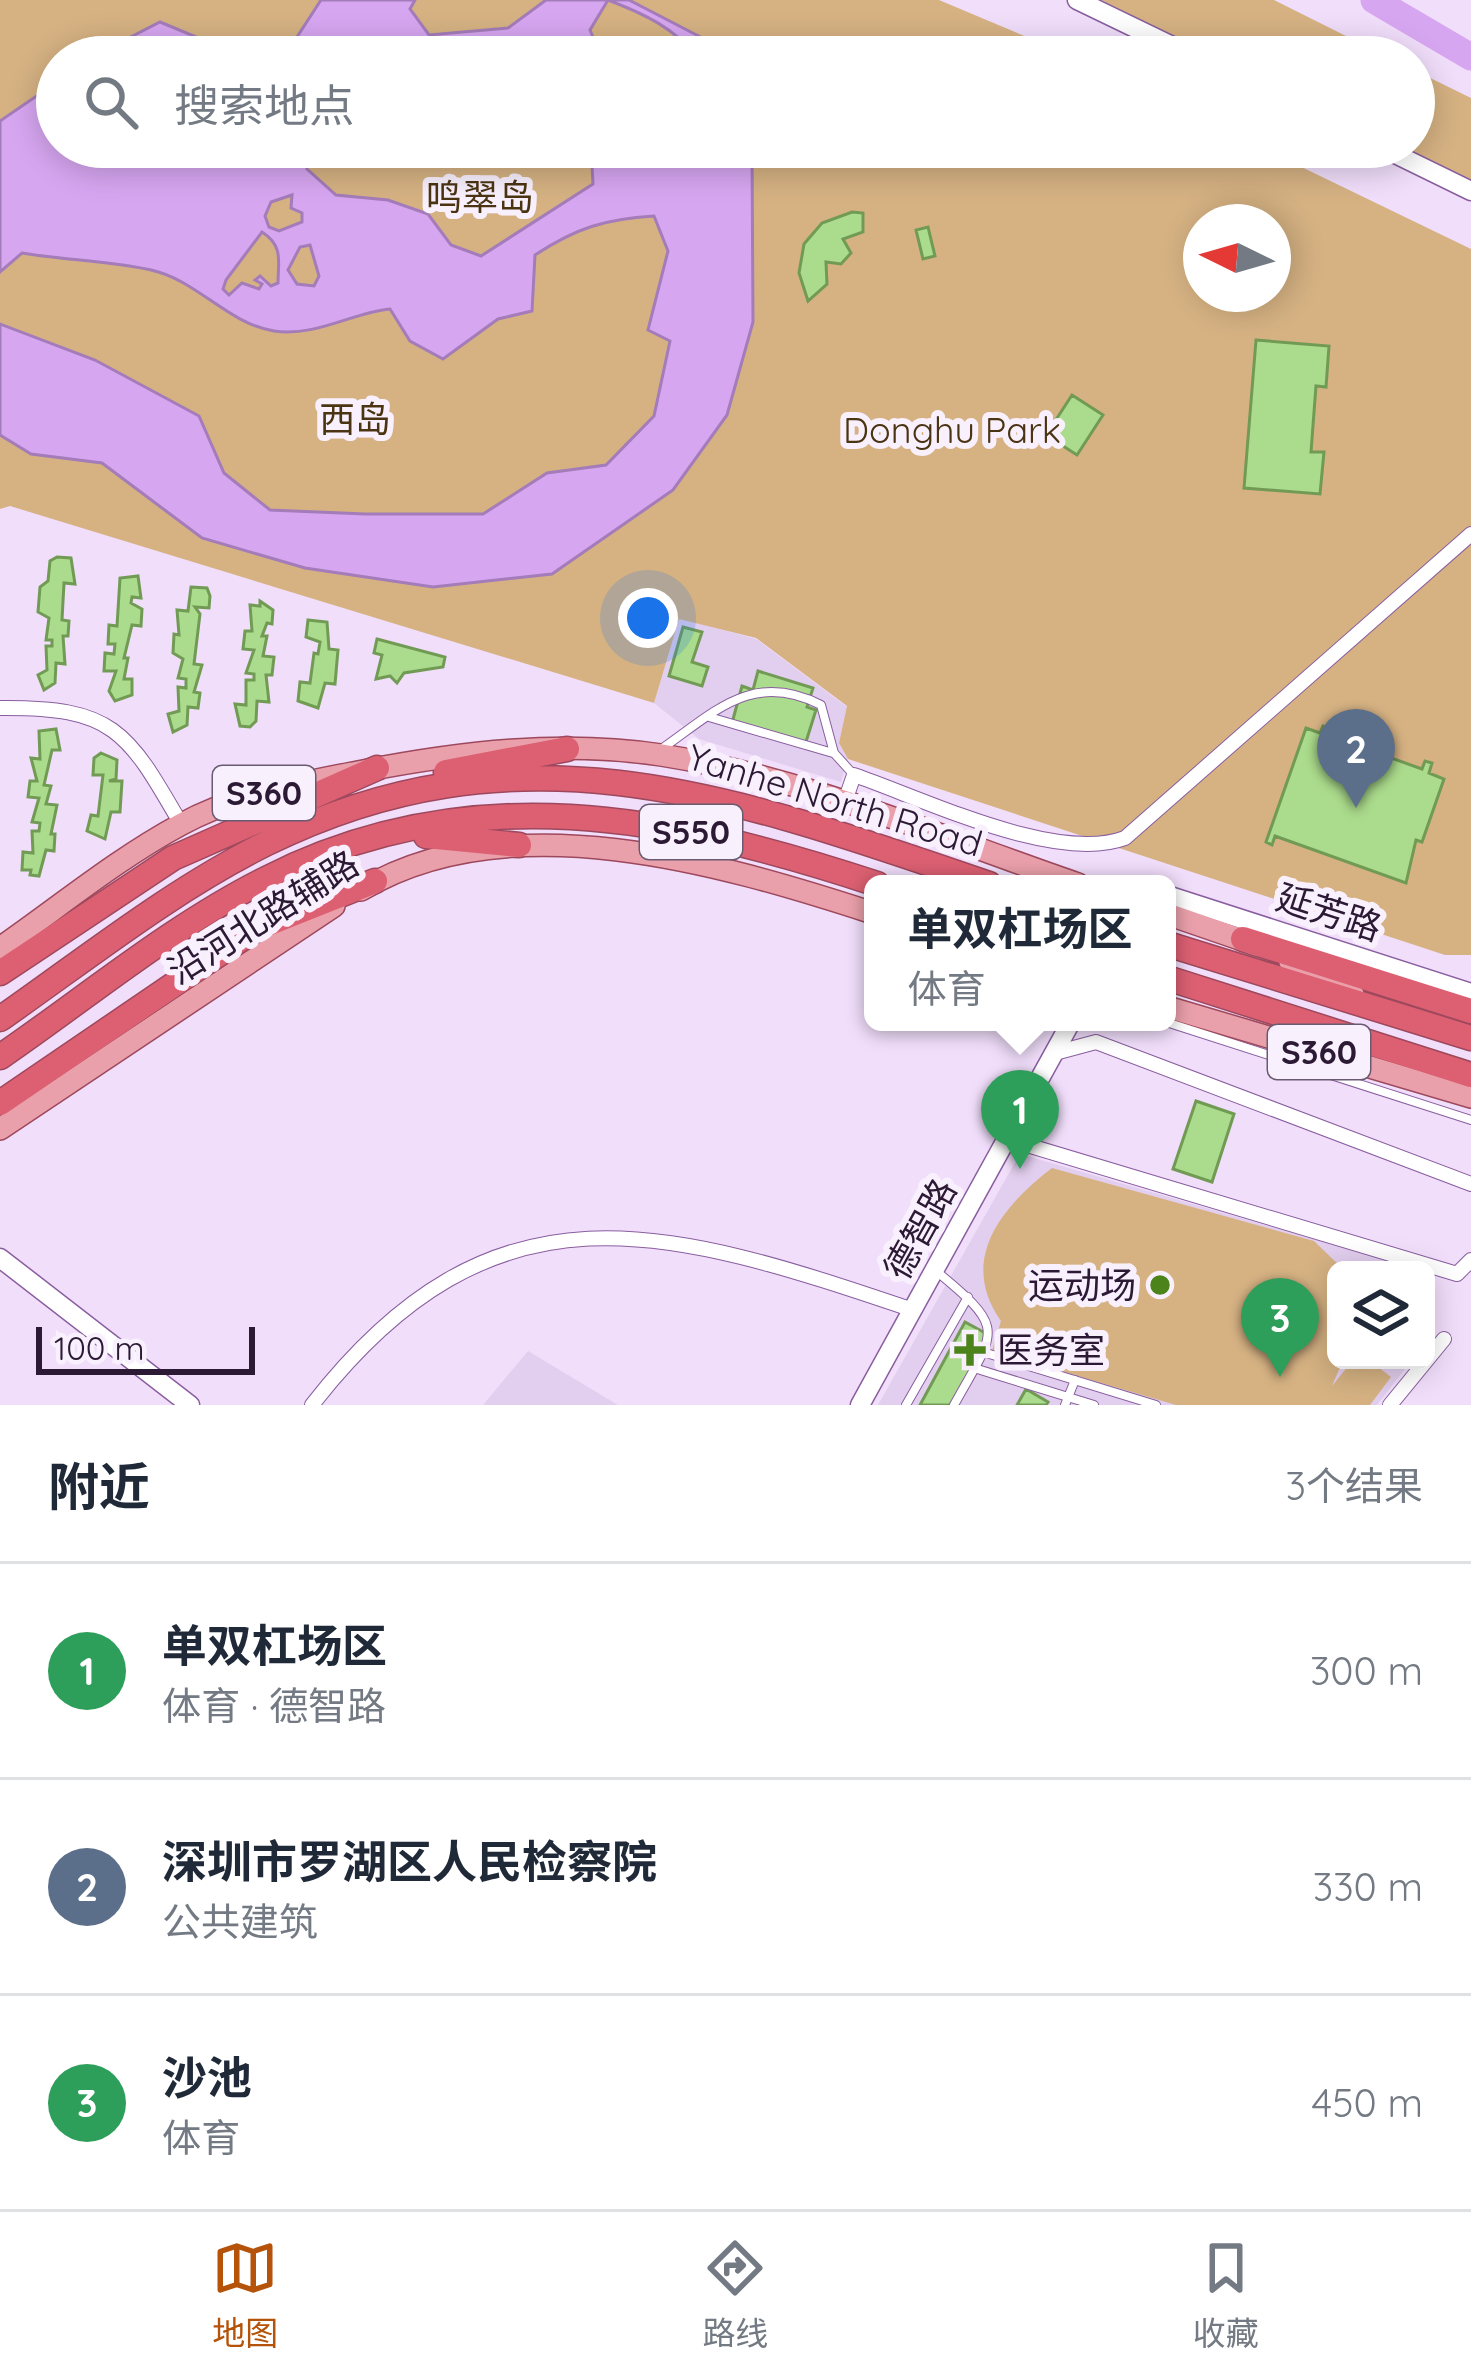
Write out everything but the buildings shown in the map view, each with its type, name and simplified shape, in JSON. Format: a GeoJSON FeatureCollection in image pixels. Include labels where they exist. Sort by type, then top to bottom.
{"type":"FeatureCollection","features":[{"type":"Feature","properties":{"kind":"highway"},"geometry":{"type":"LineString","coordinates":[[340,812],[432,776],[567,749]]}},
{"type":"Feature","properties":{"kind":"highway"},"geometry":{"type":"LineString","coordinates":[[0,973],[173,858],[377,768]]}},
{"type":"Feature","properties":{"kind":"highway","name":"Yanhe North Road"},"geometry":{"type":"LineString","coordinates":[[0,1019],[180,893],[266,844],[340,812],[418,789],[493,780],[646,783],[794,818],[962,875]]}},
{"type":"Feature","properties":{"kind":"highway","name":"Yanhe North Road"},"geometry":{"type":"LineString","coordinates":[[0,1057],[261,881],[357,839],[440,820],[499,814],[601,816],[703,834],[864,880]]}},
{"type":"Feature","properties":{"kind":"highway"},"geometry":{"type":"LineString","coordinates":[[357,839],[453,835],[519,845]]}},
{"type":"Feature","properties":{"kind":"highway"},"geometry":{"type":"LineString","coordinates":[[0,1102],[257,928],[375,881]]}},
{"type":"Feature","properties":{"kind":"highway","name":"S360"},"geometry":{"type":"LineString","coordinates":[[1244,939],[1471,1011]]}},
{"type":"Feature","properties":{"kind":"highway","name":"S360"},"geometry":{"type":"LineString","coordinates":[[1176,947],[1463,1034]]}},
{"type":"Feature","properties":{"kind":"highway"},"geometry":{"type":"LineString","coordinates":[[1176,982],[1471,1075]]}},
{"type":"Feature","properties":{"kind":"main road","name":"S360"},"geometry":{"type":"LineString","coordinates":[[0,948],[181,824],[294,784],[486,751],[655,754],[844,804],[1052,875]]}},
{"type":"Feature","properties":{"kind":"main road","name":"沿河北路辅路"},"geometry":{"type":"LineString","coordinates":[[0,1129],[375,881],[451,857],[519,845],[694,862],[864,910]]}},
{"type":"Feature","properties":{"kind":"main road","name":"S360"},"geometry":{"type":"LineString","coordinates":[[1176,917],[1244,939],[1392,1014]]}},
{"type":"Feature","properties":{"kind":"main road","name":"S360"},"geometry":{"type":"LineString","coordinates":[[1176,1010],[1471,1100]]}},
{"type":"Feature","properties":{"kind":"street"},"geometry":{"type":"LineString","coordinates":[[1077,0],[1152,36]]}},
{"type":"Feature","properties":{"kind":"street"},"geometry":{"type":"LineString","coordinates":[[1424,168],[1471,191]]}},
{"type":"Feature","properties":{"kind":"street"},"geometry":{"type":"LineString","coordinates":[[844,804],[854,775],[1054,843],[1097,844],[1125,838],[1471,534]]}},
{"type":"Feature","properties":{"kind":"street"},"geometry":{"type":"LineString","coordinates":[[0,708],[80,712],[110,726],[134,748],[181,824]]}},
{"type":"Feature","properties":{"kind":"street","name":"延芳路"},"geometry":{"type":"LineString","coordinates":[[1176,898],[1408,977],[1471,993]]}},
{"type":"Feature","properties":{"kind":"street","name":"德智路"},"geometry":{"type":"LineString","coordinates":[[860,1405],[1066,1031]]}},
{"type":"Feature","properties":{"kind":"street"},"geometry":{"type":"LineString","coordinates":[[1054,1053],[1096,1042],[1471,1184]]}},
{"type":"Feature","properties":{"kind":"street"},"geometry":{"type":"LineString","coordinates":[[1007,1139],[1457,1274],[1471,1260]]}},
{"type":"Feature","properties":{"kind":"street"},"geometry":{"type":"LineString","coordinates":[[312,1405],[397,1310],[459,1270],[524,1247],[601,1238],[681,1241],[772,1262],[913,1310]]}},
{"type":"Feature","properties":{"kind":"street"},"geometry":{"type":"LineString","coordinates":[[0,1258],[190,1405]]}},
{"type":"Feature","properties":{"kind":"street"},"geometry":{"type":"LineString","coordinates":[[1390,1405],[1444,1339]]}},
{"type":"Feature","properties":{"kind":"lane"},"geometry":{"type":"LineString","coordinates":[[655,754],[749,692],[776,691],[811,700],[828,714],[834,754]]}},
{"type":"Feature","properties":{"kind":"lane"},"geometry":{"type":"LineString","coordinates":[[708,717],[834,754],[854,775]]}},
{"type":"Feature","properties":{"kind":"lane"},"geometry":{"type":"LineString","coordinates":[[1176,1025],[1373,1083],[1471,1120]]}},
{"type":"Feature","properties":{"kind":"lane"},"geometry":{"type":"LineString","coordinates":[[935,1270],[988,1319],[992,1339],[954,1405]]}},
{"type":"Feature","properties":{"kind":"lane"},"geometry":{"type":"LineString","coordinates":[[906,1405],[968,1297]]}},
{"type":"Feature","properties":{"kind":"lane"},"geometry":{"type":"LineString","coordinates":[[983,1352],[1156,1405]]}},
{"type":"Feature","properties":{"kind":"lane"},"geometry":{"type":"LineString","coordinates":[[974,1368],[1068,1401],[1095,1405],[1102,1389]]}},
{"type":"Feature","properties":{"kind":"lane"},"geometry":{"type":"LineString","coordinates":[[1068,1401],[1075,1380]]}},
{"type":"Feature","properties":{"kind":"shaded area"},"geometry":{"type":"Polygon","coordinates":[[[321,0],[415,0],[410,9],[429,35],[508,28],[546,0],[608,0],[590,30],[592,36],[298,36],[321,0]]]}},
{"type":"Feature","properties":{"kind":"shaded area"},"geometry":{"type":"Polygon","coordinates":[[[608,0],[629,0],[698,36],[676,36],[608,0]]]}},
{"type":"Feature","properties":{"kind":"shaded area"},"geometry":{"type":"Polygon","coordinates":[[[160,22],[194,36],[133,36],[160,22]]]}},
{"type":"Feature","properties":{"kind":"shaded area"},"geometry":{"type":"Polygon","coordinates":[[[36,96],[36,168],[307,168],[336,195],[388,200],[428,214],[451,245],[481,256],[593,184],[592,168],[752,168],[753,322],[727,415],[673,490],[552,574],[433,587],[305,568],[202,538],[102,463],[31,454],[0,435],[0,324],[95,360],[199,416],[224,473],[270,510],[483,514],[547,473],[606,465],[654,416],[670,341],[648,330],[668,251],[654,216],[592,226],[535,255],[532,311],[498,319],[443,359],[410,341],[390,309],[304,331],[274,331],[242,320],[183,283],[151,270],[22,253],[0,272],[0,121],[36,96]],[[292,195],[271,202],[265,216],[269,227],[279,231],[302,222],[302,213],[291,208],[292,195]],[[262,232],[226,280],[223,289],[229,295],[242,283],[259,289],[262,284],[255,280],[260,276],[271,286],[278,283],[278,255],[262,232]],[[310,245],[300,247],[288,270],[297,284],[314,286],[319,276],[310,245]]]}},
{"type":"Feature","properties":{"kind":"shaded area"},"geometry":{"type":"Polygon","coordinates":[[[679,618],[756,639],[847,707],[839,743],[848,759],[841,782],[699,739],[654,703],[679,618]]]}},
{"type":"Feature","properties":{"kind":"shaded area","name":"运动场"},"geometry":{"type":"Polygon","coordinates":[[[1027,1156],[1389,1261],[1327,1261],[1327,1369],[1405,1369],[1377,1405],[878,1405],[1017,1159],[1027,1156]]]}},
{"type":"Feature","properties":{"kind":"shaded area"},"geometry":{"type":"Polygon","coordinates":[[[528,1351],[618,1405],[483,1405],[528,1351]]]}},
{"type":"Feature","properties":{"kind":"green space","name":"Donghu Park"},"geometry":{"type":"Polygon","coordinates":[[[0,0],[939,0],[1024,36],[36,36],[36,168],[1303,168],[1471,249],[1471,955],[1445,955],[848,759],[839,743],[847,706],[756,638],[679,619],[654,703],[10,506],[0,509],[0,0]]]}},
{"type":"Feature","properties":{"kind":"green space"},"geometry":{"type":"Polygon","coordinates":[[[1093,0],[1274,0],[1346,36],[1168,36],[1093,0]]]}},
{"type":"Feature","properties":{"kind":"green space"},"geometry":{"type":"Polygon","coordinates":[[[1435,80],[1471,98],[1471,181],[1435,164],[1435,80]]]}},
{"type":"Feature","properties":{"kind":"green space","name":"运动场"},"geometry":{"type":"Polygon","coordinates":[[[1052,1168],[1314,1241],[1335,1261],[1327,1261],[1327,1369],[1339,1369],[1332,1386],[1346,1369],[1381,1369],[1391,1377],[1370,1405],[1176,1405],[992,1351],[1001,1321],[989,1299],[985,1256],[1002,1217],[1052,1168]]]}},
{"type":"Feature","properties":{"kind":"waterway"},"geometry":{"type":"LineString","coordinates":[[1374,0],[1471,57]]}},
{"type":"Feature","properties":{"kind":"place","name":"深圳市罗湖区人民检察院"},"geometry":{"type":"Point","coordinates":[1356,808]}},
{"type":"Feature","properties":{"kind":"place","name":"单双杠场区"},"geometry":{"type":"Point","coordinates":[1020,1169]}},
{"type":"Feature","properties":{"kind":"place","name":"运动场"},"geometry":{"type":"Point","coordinates":[1160,1285]}},
{"type":"Feature","properties":{"kind":"place","name":"医务室"},"geometry":{"type":"Point","coordinates":[970,1350]}},
{"type":"Feature","properties":{"kind":"place","name":"沙池"},"geometry":{"type":"Point","coordinates":[1280,1377]}},
{"type":"Feature","properties":{"kind":"park label","name":"鸣翠岛"},"geometry":{"type":"Point","coordinates":[480,197]}},
{"type":"Feature","properties":{"kind":"park label","name":"西岛"},"geometry":{"type":"Point","coordinates":[355,419]}}]}
